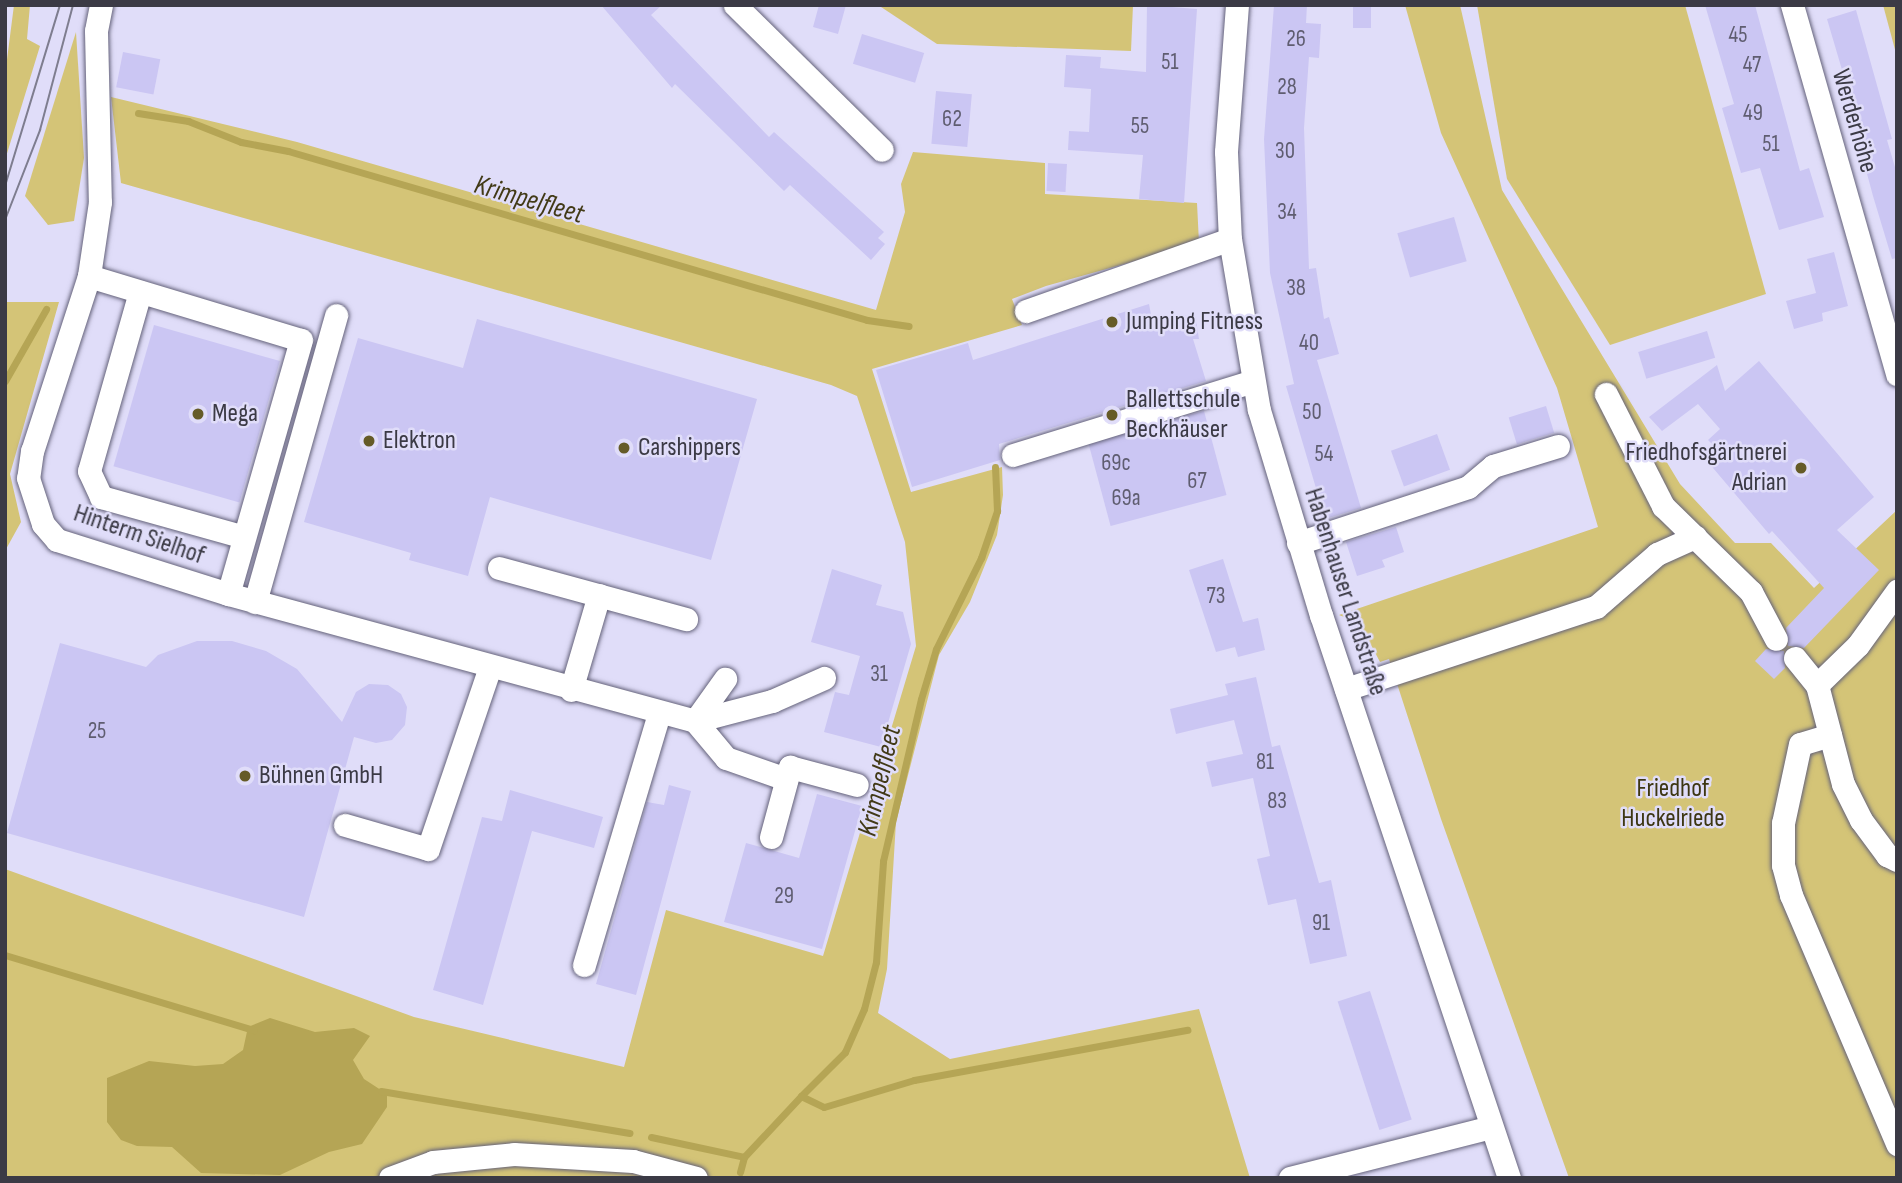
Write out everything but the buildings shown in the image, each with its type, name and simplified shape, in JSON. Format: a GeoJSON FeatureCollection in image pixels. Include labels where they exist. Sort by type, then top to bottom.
{"type":"FeatureCollection","features":[{"type":"Feature","properties":{"kind":"street","name":"Hinterm Sielhof"},"geometry":{"type":"LineString","coordinates":[[101,5],[96,31],[100,202],[89,276],[32,451],[28,478],[33,501],[43,524],[57,540],[228,594],[571,690],[695,721]]}},
{"type":"Feature","properties":{"kind":"street","name":"Habenhauser Landstraße"},"geometry":{"type":"LineString","coordinates":[[1237,5],[1226,152],[1230,239],[1253,381],[1298,542],[1509,1178]]}},
{"type":"Feature","properties":{"kind":"street","name":"Werderhöhe"},"geometry":{"type":"LineString","coordinates":[[1792,5],[1897,374]]}},
{"type":"Feature","properties":{"kind":"street"},"geometry":{"type":"LineString","coordinates":[[738,7],[882,150]]}},
{"type":"Feature","properties":{"kind":"street"},"geometry":{"type":"LineString","coordinates":[[1027,311],[1230,239]]}},
{"type":"Feature","properties":{"kind":"street"},"geometry":{"type":"LineString","coordinates":[[89,276],[302,340],[228,594]]}},
{"type":"Feature","properties":{"kind":"street"},"geometry":{"type":"LineString","coordinates":[[140,292],[89,471],[101,497],[244,537]]}},
{"type":"Feature","properties":{"kind":"street"},"geometry":{"type":"LineString","coordinates":[[255,602],[336,315]]}},
{"type":"Feature","properties":{"kind":"street"},"geometry":{"type":"LineString","coordinates":[[1013,454],[1253,381]]}},
{"type":"Feature","properties":{"kind":"street"},"geometry":{"type":"LineString","coordinates":[[1606,394],[1663,506],[1751,592],[1776,639]]}},
{"type":"Feature","properties":{"kind":"street"},"geometry":{"type":"LineString","coordinates":[[1298,542],[1468,487],[1493,466],[1558,446]]}},
{"type":"Feature","properties":{"kind":"street"},"geometry":{"type":"LineString","coordinates":[[1346,689],[1596,607],[1657,554],[1695,537]]}},
{"type":"Feature","properties":{"kind":"street"},"geometry":{"type":"LineString","coordinates":[[499,568],[686,619]]}},
{"type":"Feature","properties":{"kind":"street"},"geometry":{"type":"LineString","coordinates":[[1817,685],[1858,645],[1897,591]]}},
{"type":"Feature","properties":{"kind":"street"},"geometry":{"type":"LineString","coordinates":[[571,690],[599,595]]}},
{"type":"Feature","properties":{"kind":"street"},"geometry":{"type":"LineString","coordinates":[[1795,658],[1817,685],[1843,784],[1861,820],[1887,855],[1897,860]]}},
{"type":"Feature","properties":{"kind":"street"},"geometry":{"type":"LineString","coordinates":[[345,825],[428,849],[491,667]]}},
{"type":"Feature","properties":{"kind":"street"},"geometry":{"type":"LineString","coordinates":[[695,721],[772,701],[824,678]]}},
{"type":"Feature","properties":{"kind":"street"},"geometry":{"type":"LineString","coordinates":[[695,721],[725,679]]}},
{"type":"Feature","properties":{"kind":"street"},"geometry":{"type":"LineString","coordinates":[[584,965],[659,713]]}},
{"type":"Feature","properties":{"kind":"street"},"geometry":{"type":"LineString","coordinates":[[695,721],[726,758],[786,779]]}},
{"type":"Feature","properties":{"kind":"street"},"geometry":{"type":"LineString","coordinates":[[1830,735],[1800,744],[1783,823],[1783,865],[1791,895],[1897,1144]]}},
{"type":"Feature","properties":{"kind":"street"},"geometry":{"type":"LineString","coordinates":[[771,837],[790,767],[858,785]]}},
{"type":"Feature","properties":{"kind":"street"},"geometry":{"type":"LineString","coordinates":[[1290,1178],[1491,1127]]}},
{"type":"Feature","properties":{"kind":"street"},"geometry":{"type":"LineString","coordinates":[[390,1178],[433,1162],[514,1154],[633,1161],[696,1178]]}},
{"type":"Feature","properties":{"kind":"green space"},"geometry":{"type":"Polygon","coordinates":[[[14,5],[30,5],[27,39],[40,46],[5,160],[5,75],[14,5]]]}},
{"type":"Feature","properties":{"kind":"green space"},"geometry":{"type":"Polygon","coordinates":[[[878,5],[1133,5],[1131,51],[937,44],[878,5]]]}},
{"type":"Feature","properties":{"kind":"green space","name":"Friedhof Huckelriede"},"geometry":{"type":"Polygon","coordinates":[[[1405,5],[1460,5],[1502,190],[1680,484],[1735,543],[1771,543],[1814,588],[1897,510],[1897,1178],[1569,1178],[1441,819],[1389,659],[1380,662],[1369,641],[1349,619],[1339,615],[1598,527],[1557,388],[1441,133],[1405,5]]]}},
{"type":"Feature","properties":{"kind":"green space"},"geometry":{"type":"Polygon","coordinates":[[[1477,5],[1685,5],[1766,294],[1610,345],[1507,179],[1477,5]]]}},
{"type":"Feature","properties":{"kind":"green space"},"geometry":{"type":"Polygon","coordinates":[[[1883,5],[1897,5],[1897,57],[1883,5]]]}},
{"type":"Feature","properties":{"kind":"green space"},"geometry":{"type":"Polygon","coordinates":[[[76,32],[84,158],[74,221],[48,225],[25,196],[76,32]]]}},
{"type":"Feature","properties":{"kind":"green space"},"geometry":{"type":"Polygon","coordinates":[[[111,97],[297,142],[876,310],[905,212],[901,184],[913,152],[1045,163],[1045,194],[1197,203],[1199,243],[1046,286],[1012,299],[1022,325],[872,369],[911,492],[1002,467],[1003,495],[997,535],[970,602],[939,655],[896,822],[887,969],[878,1013],[950,1059],[1199,1009],[1250,1178],[5,1178],[5,869],[414,1017],[624,1067],[666,910],[823,956],[916,646],[905,542],[857,396],[831,385],[121,183],[111,97]]]}},
{"type":"Feature","properties":{"kind":"green space"},"geometry":{"type":"Polygon","coordinates":[[[5,302],[59,302],[10,474],[21,522],[5,551],[5,302]]]}},
{"type":"Feature","properties":{"kind":"shaded area"},"geometry":{"type":"Polygon","coordinates":[[[270,1018],[315,1032],[354,1028],[370,1036],[353,1060],[364,1079],[387,1094],[387,1107],[362,1144],[329,1152],[280,1175],[201,1173],[172,1147],[137,1146],[121,1140],[107,1122],[107,1078],[149,1061],[195,1066],[223,1064],[243,1050],[248,1027],[270,1018]]]}},
{"type":"Feature","properties":{"kind":"waterway","name":"Krimpelfleet"},"geometry":{"type":"LineString","coordinates":[[138,113],[188,121],[241,142],[288,151],[867,320],[909,326]]}},
{"type":"Feature","properties":{"kind":"waterway","name":"Krimpelfleet"},"geometry":{"type":"LineString","coordinates":[[5,381],[46,309]]}},
{"type":"Feature","properties":{"kind":"waterway","name":"Krimpelfleet"},"geometry":{"type":"LineString","coordinates":[[801,1096],[845,1052],[864,1009],[876,962],[883,861],[921,699],[936,649],[981,558],[997,511],[995,467]]}},
{"type":"Feature","properties":{"kind":"waterway"},"geometry":{"type":"LineString","coordinates":[[5,955],[254,1030]]}},
{"type":"Feature","properties":{"kind":"waterway"},"geometry":{"type":"LineString","coordinates":[[740,1172],[744,1157],[801,1096],[824,1107],[914,1080],[1187,1030]]}},
{"type":"Feature","properties":{"kind":"waterway"},"geometry":{"type":"LineString","coordinates":[[381,1091],[629,1133]]}},
{"type":"Feature","properties":{"kind":"waterway"},"geometry":{"type":"LineString","coordinates":[[651,1137],[744,1157]]}},
{"type":"Feature","properties":{"kind":"tram line"},"geometry":{"type":"LineString","coordinates":[[5,186],[60,5]]}},
{"type":"Feature","properties":{"kind":"tram line"},"geometry":{"type":"LineString","coordinates":[[5,220],[40,130],[73,5]]}},
{"type":"Feature","properties":{"kind":"place","name":"Jumping Fitness"},"geometry":{"type":"Point","coordinates":[1112,322]}},
{"type":"Feature","properties":{"kind":"place","name":"Mega"},"geometry":{"type":"Point","coordinates":[198,414]}},
{"type":"Feature","properties":{"kind":"place","name":"Ballettschule Beckhäuser"},"geometry":{"type":"Point","coordinates":[1112,415]}},
{"type":"Feature","properties":{"kind":"place","name":"Elektron"},"geometry":{"type":"Point","coordinates":[369,441]}},
{"type":"Feature","properties":{"kind":"place","name":"Carshippers"},"geometry":{"type":"Point","coordinates":[624,448]}},
{"type":"Feature","properties":{"kind":"place","name":"Friedhofsgärtnerei Adrian"},"geometry":{"type":"Point","coordinates":[1801,468]}},
{"type":"Feature","properties":{"kind":"place","name":"Bühnen GmbH"},"geometry":{"type":"Point","coordinates":[245,776]}}]}
